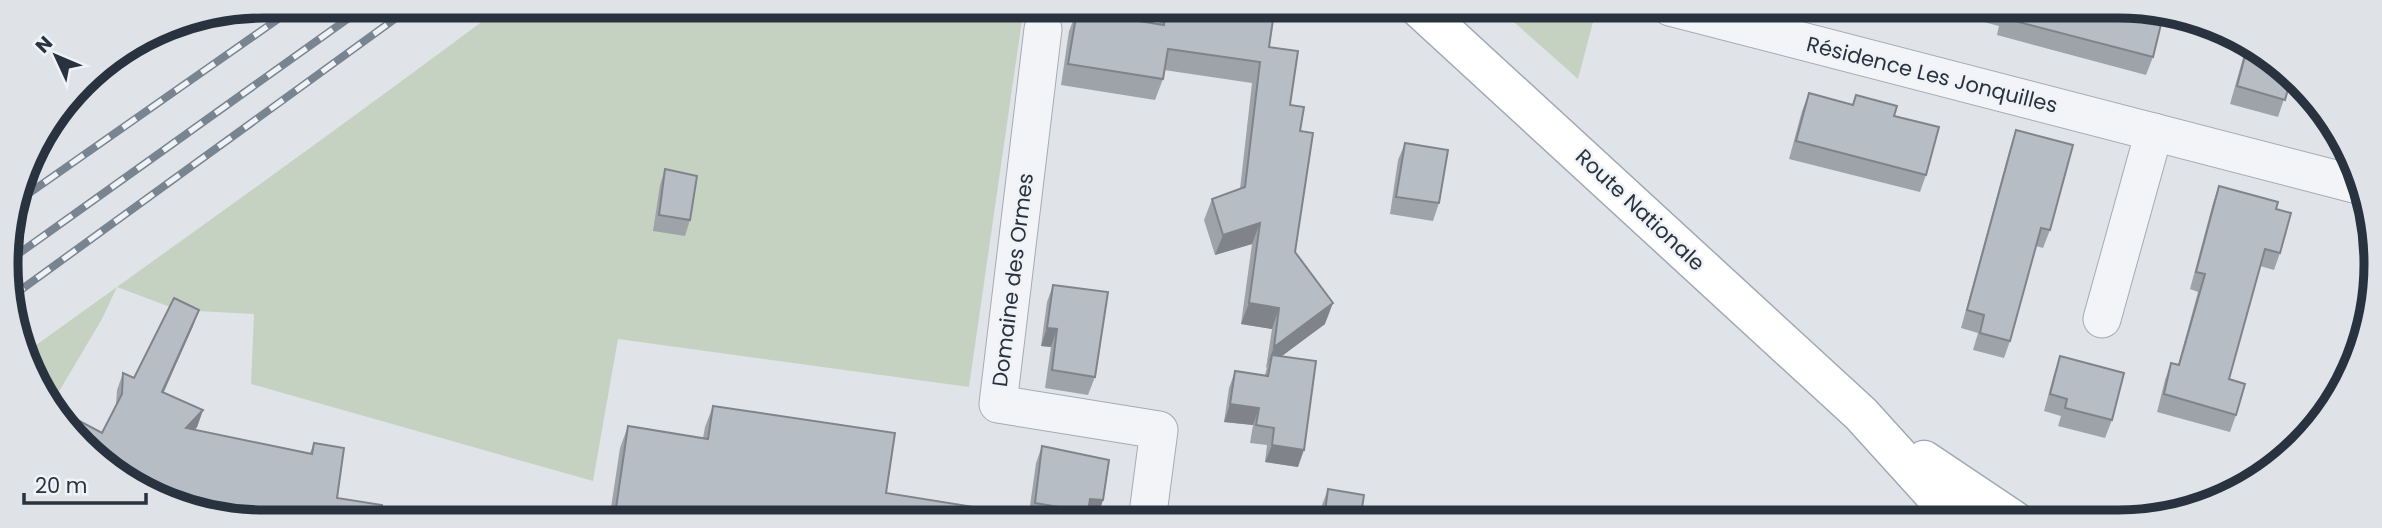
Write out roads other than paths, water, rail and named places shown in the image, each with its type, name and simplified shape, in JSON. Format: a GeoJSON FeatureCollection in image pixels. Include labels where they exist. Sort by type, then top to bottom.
{"type":"FeatureCollection","features":[{"type":"Feature","properties":{"kind":"main road","name":"Route Nationale"},"geometry":{"type":"LineString","coordinates":[[1430,18],[1861,414],[1948,510]]}},
{"type":"Feature","properties":{"kind":"main road","name":"Route Nationale"},"geometry":{"type":"LineString","coordinates":[[1861,414],[1998,510]]}},
{"type":"Feature","properties":{"kind":"street","name":"Résidence Les Jonquilles"},"geometry":{"type":"LineString","coordinates":[[1713,18],[2350,183]]}},
{"type":"Feature","properties":{"kind":"street","name":"Domaine des Ormes"},"geometry":{"type":"LineString","coordinates":[[1043,29],[998,404],[1159,430],[1148,510]]}},
{"type":"Feature","properties":{"kind":"street"},"geometry":{"type":"LineString","coordinates":[[2102,319],[2154,132]]}},
{"type":"Feature","properties":{"kind":"railway"},"geometry":{"type":"LineString","coordinates":[[28,194],[279,18]]}},
{"type":"Feature","properties":{"kind":"railway"},"geometry":{"type":"LineString","coordinates":[[18,254],[349,18]]}},
{"type":"Feature","properties":{"kind":"railway"},"geometry":{"type":"LineString","coordinates":[[19,291],[396,18]]}}]}
